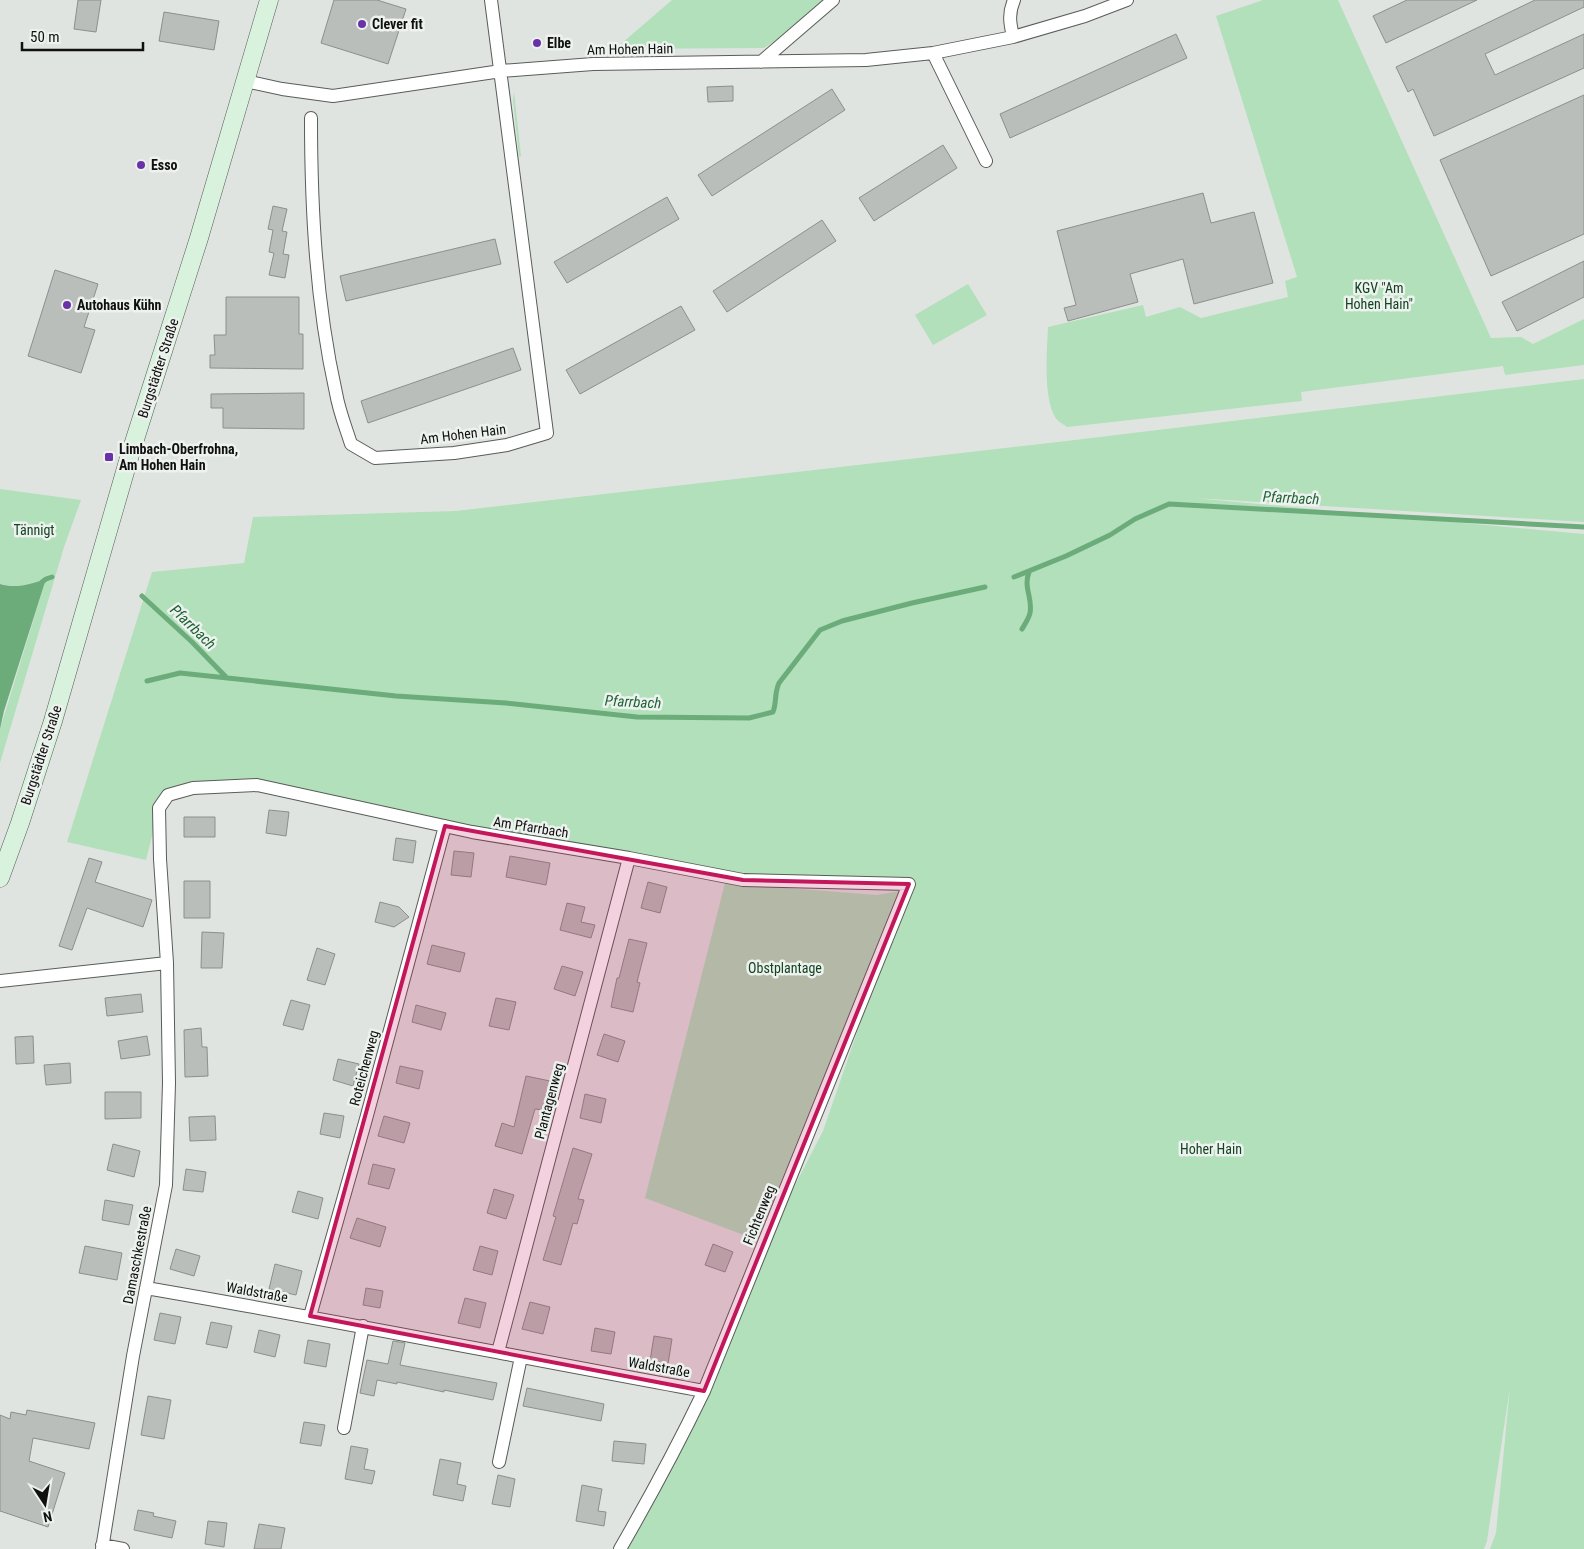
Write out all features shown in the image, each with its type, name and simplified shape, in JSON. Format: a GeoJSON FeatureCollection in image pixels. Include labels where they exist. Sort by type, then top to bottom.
{"type":"FeatureCollection","features":[{"type":"Feature","properties":{"kind":"main road","name":"Burgstädter Straße"},"geometry":{"type":"LineString","coordinates":[[0,878],[20,824],[53,721],[126,467],[180,298],[269,0]]}},
{"type":"Feature","properties":{"kind":"street","name":"Am Hohen Hain"},"geometry":{"type":"LineString","coordinates":[[310,118],[311,183],[320,303],[336,395],[351,444],[375,458],[454,453],[507,445],[546,432],[492,0]]}},
{"type":"Feature","properties":{"kind":"street"},"geometry":{"type":"LineString","coordinates":[[761,62],[833,0]]}},
{"type":"Feature","properties":{"kind":"street"},"geometry":{"type":"LineString","coordinates":[[1013,37],[1009,18],[1014,0]]}},
{"type":"Feature","properties":{"kind":"street","name":"Am Hohen Hain"},"geometry":{"type":"LineString","coordinates":[[245,81],[282,89],[333,96],[501,71],[593,64],[866,60],[933,53],[1013,37],[1085,16],[1127,0]]}},
{"type":"Feature","properties":{"kind":"street"},"geometry":{"type":"LineString","coordinates":[[933,53],[986,160]]}},
{"type":"Feature","properties":{"kind":"street","name":"Am Pfarrbach"},"geometry":{"type":"LineString","coordinates":[[159,808],[168,795],[193,788],[257,786],[472,832],[629,858],[743,880],[909,884]]}},
{"type":"Feature","properties":{"kind":"street","name":"Damaschkestraße"},"geometry":{"type":"LineString","coordinates":[[102,1547],[133,1356],[166,1185],[169,1083],[168,963],[160,859],[159,808]]}},
{"type":"Feature","properties":{"kind":"street","name":"Roteichenweg"},"geometry":{"type":"LineString","coordinates":[[310,1316],[366,1119],[445,826]]}},
{"type":"Feature","properties":{"kind":"street","name":"Plantagenweg"},"geometry":{"type":"LineString","coordinates":[[498,1352],[629,858]]}},
{"type":"Feature","properties":{"kind":"street","name":"Fichtenweg"},"geometry":{"type":"LineString","coordinates":[[620,1549],[681,1438],[704,1391],[909,884]]}},
{"type":"Feature","properties":{"kind":"street"},"geometry":{"type":"LineString","coordinates":[[0,981],[168,963]]}},
{"type":"Feature","properties":{"kind":"street","name":"Waldstraße"},"geometry":{"type":"LineString","coordinates":[[146,1288],[310,1316],[704,1391]]}},
{"type":"Feature","properties":{"kind":"street"},"geometry":{"type":"LineString","coordinates":[[344,1428],[363,1326]]}},
{"type":"Feature","properties":{"kind":"street"},"geometry":{"type":"LineString","coordinates":[[499,1462],[520,1357]]}},
{"type":"Feature","properties":{"kind":"street"},"geometry":{"type":"LineString","coordinates":[[102,1547],[123,1549]]}},
{"type":"Feature","properties":{"kind":"highlighted area"},"geometry":{"type":"Polygon","coordinates":[[[445,826],[743,880],[909,884],[704,1391],[310,1316],[445,826]]]}},
{"type":"Feature","properties":{"kind":"green space"},"geometry":{"type":"Polygon","coordinates":[[[672,0],[823,0],[775,41],[764,48],[615,49],[672,0]]]}},
{"type":"Feature","properties":{"kind":"green space","name":"KGV \"Am Hohen Hain\""},"geometry":{"type":"Polygon","coordinates":[[[1263,0],[1338,0],[1491,338],[1521,337],[1533,344],[1584,319],[1584,365],[1505,375],[1503,366],[1301,392],[1302,401],[1067,427],[1056,418],[1051,408],[1047,386],[1048,327],[1143,305],[1146,317],[1180,307],[1201,318],[1288,297],[1285,281],[1297,277],[1216,16],[1263,0]]]}},
{"type":"Feature","properties":{"kind":"green space"},"geometry":{"type":"Polygon","coordinates":[[[514,92],[521,156],[519,157],[513,100],[514,92]]]}},
{"type":"Feature","properties":{"kind":"green space"},"geometry":{"type":"Polygon","coordinates":[[[968,284],[987,315],[933,345],[915,315],[968,284]]]}},
{"type":"Feature","properties":{"kind":"green space","name":"Hoher Hain"},"geometry":{"type":"Polygon","coordinates":[[[1584,379],[1584,522],[1194,498],[1584,534],[1584,1549],[1490,1549],[1496,1533],[1510,1387],[1487,1541],[1484,1549],[620,1549],[646,1503],[763,1247],[823,1131],[908,885],[743,880],[257,785],[193,788],[159,808],[146,860],[67,842],[152,572],[244,563],[253,517],[456,511],[1584,379]]]}},
{"type":"Feature","properties":{"kind":"green space","name":"Tännigt"},"geometry":{"type":"Polygon","coordinates":[[[0,489],[81,500],[64,547],[0,763],[0,729],[46,579],[17,586],[0,584],[0,489]]]}},
{"type":"Feature","properties":{"kind":"green space","name":"Obstplantage"},"geometry":{"type":"Polygon","coordinates":[[[725,883],[876,895],[901,891],[760,1241],[645,1198],[725,883]]]}},
{"type":"Feature","properties":{"kind":"shaded area"},"geometry":{"type":"Polygon","coordinates":[[[46,579],[0,729],[0,584],[18,586],[46,579]]]}},
{"type":"Feature","properties":{"kind":"building"},"geometry":{"type":"Polygon","coordinates":[[[78,0],[101,0],[96,32],[74,29],[78,0]]]}},
{"type":"Feature","properties":{"kind":"building"},"geometry":{"type":"Polygon","coordinates":[[[334,0],[377,0],[406,9],[388,64],[321,43],[334,0]]]}},
{"type":"Feature","properties":{"kind":"building"},"geometry":{"type":"Polygon","coordinates":[[[1407,0],[1477,0],[1386,43],[1373,16],[1407,0]]]}},
{"type":"Feature","properties":{"kind":"building"},"geometry":{"type":"Polygon","coordinates":[[[1535,0],[1584,0],[1584,7],[1485,54],[1495,75],[1584,34],[1584,68],[1434,136],[1413,89],[1408,92],[1396,67],[1535,0]]]}},
{"type":"Feature","properties":{"kind":"building"},"geometry":{"type":"Polygon","coordinates":[[[164,12],[219,21],[214,50],[159,41],[164,12]]]}},
{"type":"Feature","properties":{"kind":"building"},"geometry":{"type":"Polygon","coordinates":[[[1176,34],[1187,58],[1010,138],[1000,114],[1176,34]]]}},
{"type":"Feature","properties":{"kind":"building"},"geometry":{"type":"Polygon","coordinates":[[[733,86],[733,101],[708,102],[707,87],[733,86]]]}},
{"type":"Feature","properties":{"kind":"building"},"geometry":{"type":"Polygon","coordinates":[[[832,89],[845,110],[712,196],[698,175],[832,89]]]}},
{"type":"Feature","properties":{"kind":"building"},"geometry":{"type":"Polygon","coordinates":[[[1584,95],[1584,234],[1491,276],[1440,160],[1584,95]]]}},
{"type":"Feature","properties":{"kind":"building"},"geometry":{"type":"Polygon","coordinates":[[[943,145],[957,168],[874,221],[859,198],[943,145]]]}},
{"type":"Feature","properties":{"kind":"building"},"geometry":{"type":"Polygon","coordinates":[[[1203,193],[1211,223],[1254,212],[1273,283],[1194,304],[1183,259],[1130,274],[1138,302],[1068,321],[1064,308],[1076,305],[1057,231],[1203,193]]]}},
{"type":"Feature","properties":{"kind":"building"},"geometry":{"type":"Polygon","coordinates":[[[667,197],[679,219],[567,283],[554,262],[667,197]]]}},
{"type":"Feature","properties":{"kind":"building"},"geometry":{"type":"Polygon","coordinates":[[[273,206],[287,209],[282,231],[287,232],[283,254],[289,255],[285,278],[269,275],[274,253],[269,252],[273,230],[268,229],[273,206]]]}},
{"type":"Feature","properties":{"kind":"building"},"geometry":{"type":"Polygon","coordinates":[[[822,220],[836,241],[727,312],[713,291],[822,220]]]}},
{"type":"Feature","properties":{"kind":"building"},"geometry":{"type":"Polygon","coordinates":[[[495,239],[501,264],[346,301],[340,276],[495,239]]]}},
{"type":"Feature","properties":{"kind":"building"},"geometry":{"type":"Polygon","coordinates":[[[1584,261],[1584,297],[1517,331],[1502,302],[1584,261]]]}},
{"type":"Feature","properties":{"kind":"building","name":"Autohaus Kühn"},"geometry":{"type":"Polygon","coordinates":[[[55,270],[98,284],[84,327],[95,330],[81,373],[28,356],[55,270]]]}},
{"type":"Feature","properties":{"kind":"building"},"geometry":{"type":"Polygon","coordinates":[[[226,297],[299,297],[299,334],[303,334],[303,369],[210,368],[210,355],[215,355],[214,335],[226,335],[226,297]]]}},
{"type":"Feature","properties":{"kind":"building"},"geometry":{"type":"Polygon","coordinates":[[[681,306],[695,330],[580,394],[566,370],[681,306]]]}},
{"type":"Feature","properties":{"kind":"building"},"geometry":{"type":"Polygon","coordinates":[[[513,348],[521,370],[368,423],[361,401],[513,348]]]}},
{"type":"Feature","properties":{"kind":"building"},"geometry":{"type":"Polygon","coordinates":[[[304,393],[304,429],[223,428],[223,408],[211,408],[211,394],[304,393]]]}},
{"type":"Feature","properties":{"kind":"building"},"geometry":{"type":"Polygon","coordinates":[[[269,810],[289,812],[286,836],[266,833],[269,810]]]}},
{"type":"Feature","properties":{"kind":"building"},"geometry":{"type":"Polygon","coordinates":[[[184,817],[215,817],[215,837],[184,837],[184,817]]]}},
{"type":"Feature","properties":{"kind":"building"},"geometry":{"type":"Polygon","coordinates":[[[396,838],[416,841],[413,863],[393,860],[396,838]]]}},
{"type":"Feature","properties":{"kind":"building"},"geometry":{"type":"Polygon","coordinates":[[[454,851],[474,853],[471,877],[451,875],[454,851]]]}},
{"type":"Feature","properties":{"kind":"building"},"geometry":{"type":"Polygon","coordinates":[[[510,856],[550,863],[546,885],[506,877],[510,856]]]}},
{"type":"Feature","properties":{"kind":"building"},"geometry":{"type":"Polygon","coordinates":[[[89,858],[102,862],[95,882],[152,900],[143,927],[87,908],[72,950],[59,946],[89,858]]]}},
{"type":"Feature","properties":{"kind":"building"},"geometry":{"type":"Polygon","coordinates":[[[184,881],[210,881],[210,918],[184,918],[184,881]]]}},
{"type":"Feature","properties":{"kind":"building"},"geometry":{"type":"Polygon","coordinates":[[[648,882],[667,887],[660,913],[641,908],[648,882]]]}},
{"type":"Feature","properties":{"kind":"building"},"geometry":{"type":"Polygon","coordinates":[[[380,902],[399,907],[409,917],[394,927],[375,922],[380,902]]]}},
{"type":"Feature","properties":{"kind":"building"},"geometry":{"type":"Polygon","coordinates":[[[567,903],[585,907],[581,922],[595,925],[591,938],[560,930],[567,903]]]}},
{"type":"Feature","properties":{"kind":"building"},"geometry":{"type":"Polygon","coordinates":[[[202,932],[224,933],[222,968],[201,968],[202,932]]]}},
{"type":"Feature","properties":{"kind":"building"},"geometry":{"type":"Polygon","coordinates":[[[629,939],[647,943],[637,982],[640,983],[633,1012],[611,1007],[617,978],[619,978],[629,939]]]}},
{"type":"Feature","properties":{"kind":"building"},"geometry":{"type":"Polygon","coordinates":[[[432,945],[465,953],[460,972],[427,964],[432,945]]]}},
{"type":"Feature","properties":{"kind":"building"},"geometry":{"type":"Polygon","coordinates":[[[317,948],[335,954],[325,985],[307,980],[317,948]]]}},
{"type":"Feature","properties":{"kind":"building"},"geometry":{"type":"Polygon","coordinates":[[[562,966],[583,972],[575,996],[554,989],[562,966]]]}},
{"type":"Feature","properties":{"kind":"building"},"geometry":{"type":"Polygon","coordinates":[[[141,994],[143,1012],[107,1016],[105,998],[141,994]]]}},
{"type":"Feature","properties":{"kind":"building"},"geometry":{"type":"Polygon","coordinates":[[[496,998],[516,1002],[509,1030],[489,1026],[496,998]]]}},
{"type":"Feature","properties":{"kind":"building"},"geometry":{"type":"Polygon","coordinates":[[[291,1000],[310,1005],[303,1030],[283,1025],[291,1000]]]}},
{"type":"Feature","properties":{"kind":"building"},"geometry":{"type":"Polygon","coordinates":[[[416,1005],[446,1013],[441,1030],[412,1022],[416,1005]]]}},
{"type":"Feature","properties":{"kind":"building"},"geometry":{"type":"Polygon","coordinates":[[[201,1028],[202,1047],[207,1047],[208,1076],[185,1077],[184,1030],[201,1028]]]}},
{"type":"Feature","properties":{"kind":"building"},"geometry":{"type":"Polygon","coordinates":[[[604,1034],[625,1041],[618,1062],[597,1055],[604,1034]]]}},
{"type":"Feature","properties":{"kind":"building"},"geometry":{"type":"Polygon","coordinates":[[[33,1036],[34,1063],[16,1064],[15,1037],[33,1036]]]}},
{"type":"Feature","properties":{"kind":"building"},"geometry":{"type":"Polygon","coordinates":[[[147,1036],[150,1055],[121,1059],[118,1041],[147,1036]]]}},
{"type":"Feature","properties":{"kind":"building"},"geometry":{"type":"Polygon","coordinates":[[[338,1059],[359,1064],[353,1086],[333,1080],[338,1059]]]}},
{"type":"Feature","properties":{"kind":"building"},"geometry":{"type":"Polygon","coordinates":[[[70,1063],[71,1083],[46,1085],[44,1065],[70,1063]]]}},
{"type":"Feature","properties":{"kind":"building"},"geometry":{"type":"Polygon","coordinates":[[[400,1066],[423,1071],[419,1089],[396,1083],[400,1066]]]}},
{"type":"Feature","properties":{"kind":"building"},"geometry":{"type":"Polygon","coordinates":[[[526,1076],[550,1081],[544,1110],[535,1109],[522,1154],[495,1146],[502,1123],[514,1127],[526,1076]]]}},
{"type":"Feature","properties":{"kind":"building"},"geometry":{"type":"Polygon","coordinates":[[[105,1092],[141,1092],[141,1118],[105,1119],[105,1092]]]}},
{"type":"Feature","properties":{"kind":"building"},"geometry":{"type":"Polygon","coordinates":[[[585,1094],[606,1099],[601,1123],[580,1118],[585,1094]]]}},
{"type":"Feature","properties":{"kind":"building"},"geometry":{"type":"Polygon","coordinates":[[[324,1113],[344,1116],[340,1138],[320,1134],[324,1113]]]}},
{"type":"Feature","properties":{"kind":"building"},"geometry":{"type":"Polygon","coordinates":[[[215,1116],[216,1140],[190,1141],[189,1117],[215,1116]]]}},
{"type":"Feature","properties":{"kind":"building"},"geometry":{"type":"Polygon","coordinates":[[[384,1116],[410,1123],[404,1143],[378,1136],[384,1116]]]}},
{"type":"Feature","properties":{"kind":"building"},"geometry":{"type":"Polygon","coordinates":[[[113,1144],[140,1151],[134,1177],[107,1170],[113,1144]]]}},
{"type":"Feature","properties":{"kind":"building"},"geometry":{"type":"Polygon","coordinates":[[[573,1148],[592,1154],[578,1199],[584,1200],[577,1224],[573,1223],[561,1265],[543,1260],[556,1217],[553,1216],[573,1148]]]}},
{"type":"Feature","properties":{"kind":"building"},"geometry":{"type":"Polygon","coordinates":[[[373,1164],[395,1169],[389,1189],[368,1184],[373,1164]]]}},
{"type":"Feature","properties":{"kind":"building"},"geometry":{"type":"Polygon","coordinates":[[[186,1169],[206,1172],[203,1192],[183,1190],[186,1169]]]}},
{"type":"Feature","properties":{"kind":"building"},"geometry":{"type":"Polygon","coordinates":[[[494,1189],[514,1195],[506,1219],[487,1213],[494,1189]]]}},
{"type":"Feature","properties":{"kind":"building"},"geometry":{"type":"Polygon","coordinates":[[[298,1191],[323,1198],[318,1219],[292,1212],[298,1191]]]}},
{"type":"Feature","properties":{"kind":"building"},"geometry":{"type":"Polygon","coordinates":[[[105,1200],[133,1205],[129,1225],[102,1220],[105,1200]]]}},
{"type":"Feature","properties":{"kind":"building"},"geometry":{"type":"Polygon","coordinates":[[[357,1218],[386,1227],[380,1247],[350,1238],[357,1218]]]}},
{"type":"Feature","properties":{"kind":"building"},"geometry":{"type":"Polygon","coordinates":[[[713,1244],[733,1252],[725,1272],[705,1265],[713,1244]]]}},
{"type":"Feature","properties":{"kind":"building"},"geometry":{"type":"Polygon","coordinates":[[[85,1246],[122,1253],[117,1280],[79,1273],[85,1246]]]}},
{"type":"Feature","properties":{"kind":"building"},"geometry":{"type":"Polygon","coordinates":[[[480,1246],[498,1251],[492,1275],[473,1270],[480,1246]]]}},
{"type":"Feature","properties":{"kind":"building"},"geometry":{"type":"Polygon","coordinates":[[[176,1249],[200,1256],[194,1276],[170,1269],[176,1249]]]}},
{"type":"Feature","properties":{"kind":"building"},"geometry":{"type":"Polygon","coordinates":[[[275,1264],[302,1271],[296,1295],[269,1289],[275,1264]]]}},
{"type":"Feature","properties":{"kind":"building"},"geometry":{"type":"Polygon","coordinates":[[[366,1288],[383,1291],[380,1308],[363,1305],[366,1288]]]}},
{"type":"Feature","properties":{"kind":"building"},"geometry":{"type":"Polygon","coordinates":[[[465,1298],[486,1303],[480,1328],[458,1323],[465,1298]]]}},
{"type":"Feature","properties":{"kind":"building"},"geometry":{"type":"Polygon","coordinates":[[[530,1302],[550,1307],[543,1334],[522,1329],[530,1302]]]}},
{"type":"Feature","properties":{"kind":"building"},"geometry":{"type":"Polygon","coordinates":[[[160,1313],[181,1317],[175,1344],[154,1340],[160,1313]]]}},
{"type":"Feature","properties":{"kind":"building"},"geometry":{"type":"Polygon","coordinates":[[[211,1322],[232,1326],[227,1348],[206,1344],[211,1322]]]}},
{"type":"Feature","properties":{"kind":"building"},"geometry":{"type":"Polygon","coordinates":[[[595,1328],[615,1332],[611,1354],[591,1351],[595,1328]]]}},
{"type":"Feature","properties":{"kind":"building"},"geometry":{"type":"Polygon","coordinates":[[[259,1330],[280,1335],[275,1357],[254,1352],[259,1330]]]}},
{"type":"Feature","properties":{"kind":"building"},"geometry":{"type":"Polygon","coordinates":[[[654,1336],[672,1339],[668,1364],[650,1361],[654,1336]]]}},
{"type":"Feature","properties":{"kind":"building"},"geometry":{"type":"Polygon","coordinates":[[[308,1340],[330,1344],[326,1367],[304,1363],[308,1340]]]}},
{"type":"Feature","properties":{"kind":"building"},"geometry":{"type":"Polygon","coordinates":[[[393,1341],[405,1343],[400,1365],[497,1383],[493,1400],[444,1390],[444,1392],[397,1382],[397,1384],[377,1380],[374,1396],[360,1393],[367,1360],[388,1364],[393,1341]]]}},
{"type":"Feature","properties":{"kind":"building"},"geometry":{"type":"Polygon","coordinates":[[[527,1388],[604,1404],[601,1421],[523,1406],[527,1388]]]}},
{"type":"Feature","properties":{"kind":"building"},"geometry":{"type":"Polygon","coordinates":[[[148,1396],[171,1400],[164,1439],[141,1435],[148,1396]]]}},
{"type":"Feature","properties":{"kind":"building"},"geometry":{"type":"Polygon","coordinates":[[[27,1410],[95,1423],[89,1449],[33,1438],[29,1461],[65,1473],[48,1527],[0,1511],[0,1415],[10,1419],[11,1412],[26,1415],[27,1410]]]}},
{"type":"Feature","properties":{"kind":"building"},"geometry":{"type":"Polygon","coordinates":[[[304,1422],[325,1425],[321,1446],[300,1443],[304,1422]]]}},
{"type":"Feature","properties":{"kind":"building"},"geometry":{"type":"Polygon","coordinates":[[[614,1441],[646,1444],[644,1464],[612,1461],[614,1441]]]}},
{"type":"Feature","properties":{"kind":"building"},"geometry":{"type":"Polygon","coordinates":[[[351,1446],[368,1449],[364,1469],[375,1471],[372,1484],[345,1479],[351,1446]]]}},
{"type":"Feature","properties":{"kind":"building"},"geometry":{"type":"Polygon","coordinates":[[[440,1459],[461,1463],[457,1484],[466,1486],[463,1501],[433,1495],[440,1459]]]}},
{"type":"Feature","properties":{"kind":"building"},"geometry":{"type":"Polygon","coordinates":[[[498,1475],[515,1479],[510,1507],[492,1504],[498,1475]]]}},
{"type":"Feature","properties":{"kind":"building"},"geometry":{"type":"Polygon","coordinates":[[[582,1485],[602,1489],[598,1511],[606,1512],[604,1526],[576,1521],[582,1485]]]}},
{"type":"Feature","properties":{"kind":"building"},"geometry":{"type":"Polygon","coordinates":[[[138,1510],[154,1513],[153,1516],[176,1521],[172,1538],[134,1530],[138,1510]]]}},
{"type":"Feature","properties":{"kind":"building"},"geometry":{"type":"Polygon","coordinates":[[[208,1521],[227,1523],[224,1547],[205,1544],[208,1521]]]}},
{"type":"Feature","properties":{"kind":"building"},"geometry":{"type":"Polygon","coordinates":[[[259,1524],[285,1528],[281,1549],[254,1549],[259,1524]]]}},
{"type":"Feature","properties":{"kind":"waterway","name":"Pfarrbach"},"geometry":{"type":"LineString","coordinates":[[1014,577],[1066,556],[1110,535],[1135,519],[1169,504],[1584,527]]}},
{"type":"Feature","properties":{"kind":"waterway"},"geometry":{"type":"LineString","coordinates":[[1022,629],[1028,619],[1031,608],[1027,588],[1029,572]]}},
{"type":"Feature","properties":{"kind":"waterway","name":"Pfarrbach"},"geometry":{"type":"LineString","coordinates":[[42,582],[52,577]]}},
{"type":"Feature","properties":{"kind":"waterway","name":"Pfarrbach"},"geometry":{"type":"LineString","coordinates":[[147,681],[180,673],[396,696],[506,703],[637,717],[749,718],[773,712],[779,683],[820,630],[842,621],[985,587]]}},
{"type":"Feature","properties":{"kind":"waterway","name":"Pfarrbach"},"geometry":{"type":"LineString","coordinates":[[142,596],[192,642],[226,677]]}},
{"type":"Feature","properties":{"kind":"place","name":"Clever fit"},"geometry":{"type":"Point","coordinates":[362,24]}},
{"type":"Feature","properties":{"kind":"place","name":"Elbe"},"geometry":{"type":"Point","coordinates":[537,43]}},
{"type":"Feature","properties":{"kind":"place","name":"Esso"},"geometry":{"type":"Point","coordinates":[141,165]}},
{"type":"Feature","properties":{"kind":"place","name":"Autohaus Kühn"},"geometry":{"type":"Point","coordinates":[67,305]}},
{"type":"Feature","properties":{"kind":"place","name":"Limbach-Oberfrohna, Am Hohen Hain"},"geometry":{"type":"Point","coordinates":[109,457]}}]}
